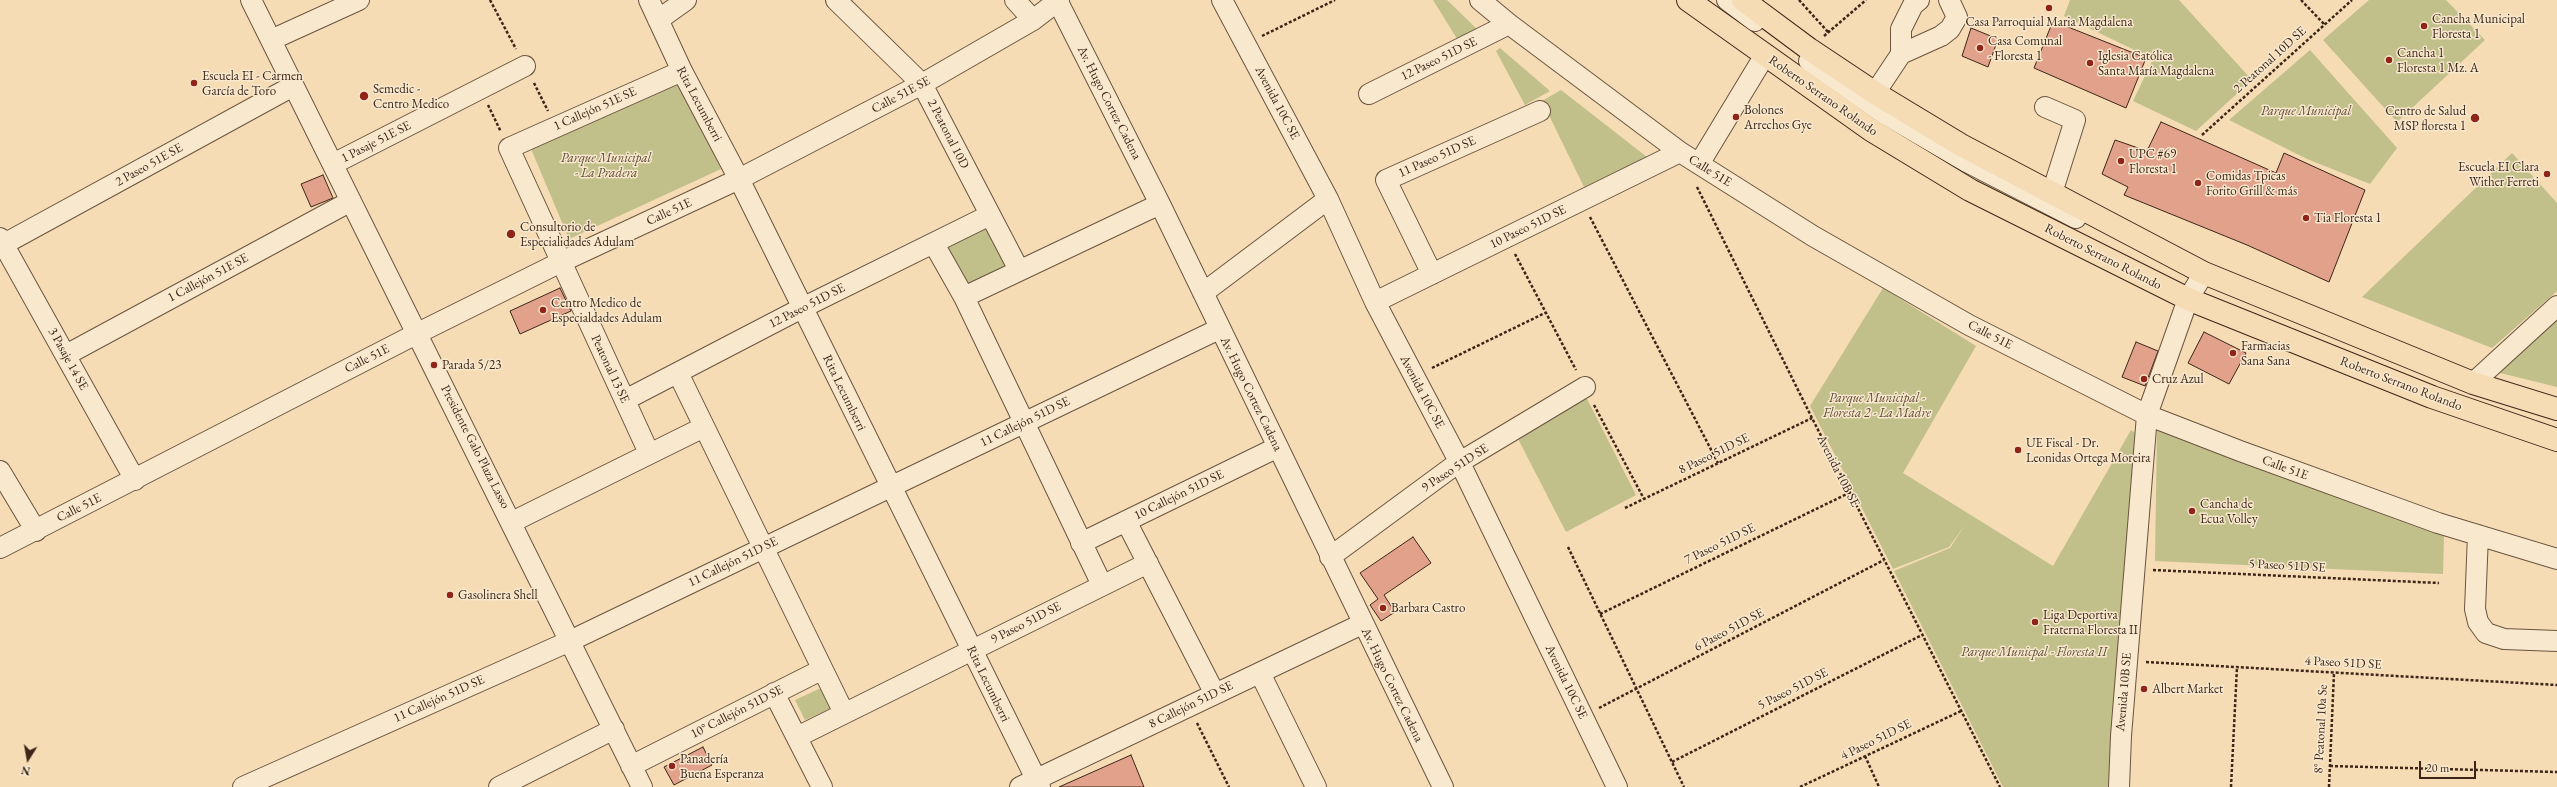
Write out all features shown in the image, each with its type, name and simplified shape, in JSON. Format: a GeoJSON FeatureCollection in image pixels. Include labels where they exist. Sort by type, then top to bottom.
{"type":"FeatureCollection","features":[{"type":"Feature","properties":{"kind":"main road","name":"Roberto Serrano Rolando"},"geometry":{"type":"LineString","coordinates":[[1688,0],[1871,130],[1970,190],[2196,287],[2432,397],[2557,440]]}},
{"type":"Feature","properties":{"kind":"main road","name":"Roberto Serrano Rolando"},"geometry":{"type":"LineString","coordinates":[[1743,0],[1809,49],[1875,93],[1961,145],[2052,193],[2196,287],[2473,383],[2557,409]]}},
{"type":"Feature","properties":{"kind":"street","name":"Presidente Galo Plaza Lasso"},"geometry":{"type":"LineString","coordinates":[[251,0],[512,522],[642,787]]}},
{"type":"Feature","properties":{"kind":"street"},"geometry":{"type":"LineString","coordinates":[[271,40],[358,0]]}},
{"type":"Feature","properties":{"kind":"street","name":"Rita Lecumberri"},"geometry":{"type":"LineString","coordinates":[[649,0],[682,72],[739,180],[972,650],[1032,785]]}},
{"type":"Feature","properties":{"kind":"street"},"geometry":{"type":"LineString","coordinates":[[658,20],[686,0]]}},
{"type":"Feature","properties":{"kind":"street","name":"2 Peatonal 10D"},"geometry":{"type":"LineString","coordinates":[[836,0],[922,84],[1019,270]]}},
{"type":"Feature","properties":{"kind":"street"},"geometry":{"type":"LineString","coordinates":[[1015,0],[1033,20]]}},
{"type":"Feature","properties":{"kind":"street","name":"Avenida 10C SE"},"geometry":{"type":"LineString","coordinates":[[1222,0],[1328,199],[1375,302],[1460,463],[1617,787]]}},
{"type":"Feature","properties":{"kind":"street","name":"Calle 51E"},"geometry":{"type":"LineString","coordinates":[[1480,0],[1509,24],[1680,152],[1696,172],[1814,236],[1970,325],[2147,415],[2240,451],[2438,523],[2557,559]]}},
{"type":"Feature","properties":{"kind":"street","name":"Roberto Serrano Rolando"},"geometry":{"type":"LineString","coordinates":[[1703,0],[1822,87],[1876,123],[1973,180],[2196,287],[2443,392],[2557,431]]}},
{"type":"Feature","properties":{"kind":"street","name":"Roberto Serrano Rolando"},"geometry":{"type":"LineString","coordinates":[[1727,0],[1883,113],[1967,162],[2196,287],[2462,389],[2557,419]]}},
{"type":"Feature","properties":{"kind":"street"},"geometry":{"type":"LineString","coordinates":[[1901,54],[1901,29],[1913,5],[1919,0]]}},
{"type":"Feature","properties":{"kind":"street"},"geometry":{"type":"LineString","coordinates":[[1875,93],[1901,54],[1941,36],[1950,29],[1957,17],[1949,0]]}},
{"type":"Feature","properties":{"kind":"street","name":"Calle 51E SE"},"geometry":{"type":"LineString","coordinates":[[739,180],[922,84],[1033,20],[1058,1]]}},
{"type":"Feature","properties":{"kind":"street","name":"Av. Hugo Cortez Cadena"},"geometry":{"type":"LineString","coordinates":[[1058,1],[1160,204],[1362,624],[1443,787]]}},
{"type":"Feature","properties":{"kind":"street","name":"12 Paseo 51D SE"},"geometry":{"type":"LineString","coordinates":[[1369,94],[1509,24]]}},
{"type":"Feature","properties":{"kind":"street"},"geometry":{"type":"LineString","coordinates":[[1696,172],[1765,55]]}},
{"type":"Feature","properties":{"kind":"street","name":"1 Pasaje 51E SE"},"geometry":{"type":"LineString","coordinates":[[333,164],[525,66]]}},
{"type":"Feature","properties":{"kind":"street","name":"1 Callejón 51E SE"},"geometry":{"type":"LineString","coordinates":[[509,148],[555,126],[682,72]]}},
{"type":"Feature","properties":{"kind":"street","name":"2 Paseo 51E SE"},"geometry":{"type":"LineString","coordinates":[[2,241],[293,86]]}},
{"type":"Feature","properties":{"kind":"street"},"geometry":{"type":"LineString","coordinates":[[2045,107],[2075,120],[2052,193]]}},
{"type":"Feature","properties":{"kind":"street","name":"11 Paseo 51D SE"},"geometry":{"type":"LineString","coordinates":[[1432,274],[1386,180],[1540,111]]}},
{"type":"Feature","properties":{"kind":"street","name":"Peatonal 13 SE"},"geometry":{"type":"LineString","coordinates":[[509,148],[649,453]]}},
{"type":"Feature","properties":{"kind":"street","name":"10 Paseo 51D SE"},"geometry":{"type":"LineString","coordinates":[[1375,302],[1680,152]]}},
{"type":"Feature","properties":{"kind":"street","name":"Calle 51E"},"geometry":{"type":"LineString","coordinates":[[0,548],[136,480],[418,333],[562,262],[739,180]]}},
{"type":"Feature","properties":{"kind":"street"},"geometry":{"type":"LineString","coordinates":[[1203,293],[1328,199]]}},
{"type":"Feature","properties":{"kind":"street","name":"1 Callejón 51E SE"},"geometry":{"type":"LineString","coordinates":[[66,355],[351,201]]}},
{"type":"Feature","properties":{"kind":"street"},"geometry":{"type":"LineString","coordinates":[[964,297],[1160,204]]}},
{"type":"Feature","properties":{"kind":"street","name":"12 Paseo 51D SE"},"geometry":{"type":"LineString","coordinates":[[625,400],[802,308],[990,215]]}},
{"type":"Feature","properties":{"kind":"street","name":"3 Pasaje 14 SE"},"geometry":{"type":"LineString","coordinates":[[2,241],[136,480]]}},
{"type":"Feature","properties":{"kind":"street"},"geometry":{"type":"LineString","coordinates":[[934,244],[964,297],[1102,585]]}},
{"type":"Feature","properties":{"kind":"street","name":"Avenida 10B SE"},"geometry":{"type":"LineString","coordinates":[[2119,787],[2121,736],[2147,415],[2196,287]]}},
{"type":"Feature","properties":{"kind":"street"},"geometry":{"type":"LineString","coordinates":[[2473,383],[2557,306]]}},
{"type":"Feature","properties":{"kind":"street","name":"11 Callejón 51D SE"},"geometry":{"type":"LineString","coordinates":[[243,787],[570,641],[1219,329]]}},
{"type":"Feature","properties":{"kind":"street"},"geometry":{"type":"LineString","coordinates":[[678,373],[821,670],[844,714]]}},
{"type":"Feature","properties":{"kind":"street","name":"9 Paseo 51D SE"},"geometry":{"type":"LineString","coordinates":[[1330,557],[1460,463],[1585,387]]}},
{"type":"Feature","properties":{"kind":"street"},"geometry":{"type":"LineString","coordinates":[[512,522],[704,427]]}},
{"type":"Feature","properties":{"kind":"street","name":"10 Callejón 51D SE"},"geometry":{"type":"LineString","coordinates":[[1081,543],[1278,447]]}},
{"type":"Feature","properties":{"kind":"street"},"geometry":{"type":"LineString","coordinates":[[0,471],[36,531]]}},
{"type":"Feature","properties":{"kind":"street"},"geometry":{"type":"LineString","coordinates":[[1126,521],[1215,694]]}},
{"type":"Feature","properties":{"kind":"street"},"geometry":{"type":"LineString","coordinates":[[2478,535],[2475,609],[2478,622],[2486,633],[2504,639],[2557,641]]}},
{"type":"Feature","properties":{"kind":"street","name":"9 Paseo 51D SE"},"geometry":{"type":"LineString","coordinates":[[797,737],[1148,563]]}},
{"type":"Feature","properties":{"kind":"street","name":"8 Callejón 51D SE"},"geometry":{"type":"LineString","coordinates":[[1032,785],[1215,694],[1362,624]]}},
{"type":"Feature","properties":{"kind":"street","name":"10° Callejón 51D SE"},"geometry":{"type":"LineString","coordinates":[[631,766],[821,670]]}},
{"type":"Feature","properties":{"kind":"street"},"geometry":{"type":"LineString","coordinates":[[1260,673],[1316,787]]}},
{"type":"Feature","properties":{"kind":"street"},"geometry":{"type":"LineString","coordinates":[[774,693],[822,787]]}},
{"type":"Feature","properties":{"kind":"street"},"geometry":{"type":"LineString","coordinates":[[499,787],[614,729]]}},
{"type":"Feature","properties":{"kind":"path"},"geometry":{"type":"LineString","coordinates":[[490,0],[555,126]]}},
{"type":"Feature","properties":{"kind":"path"},"geometry":{"type":"LineString","coordinates":[[1246,44],[1335,0]]}},
{"type":"Feature","properties":{"kind":"path"},"geometry":{"type":"LineString","coordinates":[[1799,0],[1828,32]]}},
{"type":"Feature","properties":{"kind":"path"},"geometry":{"type":"LineString","coordinates":[[1809,49],[1866,0]]}},
{"type":"Feature","properties":{"kind":"path"},"geometry":{"type":"LineString","coordinates":[[2301,0],[2324,24]]}},
{"type":"Feature","properties":{"kind":"path","name":"2 Peatonal 10D SE"},"geometry":{"type":"LineString","coordinates":[[2202,135],[2352,0]]}},
{"type":"Feature","properties":{"kind":"path"},"geometry":{"type":"LineString","coordinates":[[480,89],[509,148]]}},
{"type":"Feature","properties":{"kind":"path","name":"Avenida 10B SE"},"geometry":{"type":"LineString","coordinates":[[1696,172],[1812,418],[2000,787]]}},
{"type":"Feature","properties":{"kind":"path"},"geometry":{"type":"LineString","coordinates":[[1582,201],[1718,463]]}},
{"type":"Feature","properties":{"kind":"path"},"geometry":{"type":"LineString","coordinates":[[1414,378],[1545,313]]}},
{"type":"Feature","properties":{"kind":"path","name":"8 Paseo 51D SE"},"geometry":{"type":"LineString","coordinates":[[1626,508],[1812,418]]}},
{"type":"Feature","properties":{"kind":"path","name":"7 Paseo 51D SE"},"geometry":{"type":"LineString","coordinates":[[1600,614],[1849,492]]}},
{"type":"Feature","properties":{"kind":"path"},"geometry":{"type":"LineString","coordinates":[[1568,547],[1684,787]]}},
{"type":"Feature","properties":{"kind":"path","name":"6 Paseo 51D SE"},"geometry":{"type":"LineString","coordinates":[[1582,716],[1637,689],[1884,560]]}},
{"type":"Feature","properties":{"kind":"path","name":"5 Paseo 51D SE"},"geometry":{"type":"LineString","coordinates":[[2135,569],[2439,583]]}},
{"type":"Feature","properties":{"kind":"path","name":"5 Paseo 51D SE"},"geometry":{"type":"LineString","coordinates":[[1672,762],[1922,635]]}},
{"type":"Feature","properties":{"kind":"path","name":"4 Paseo 51D SE"},"geometry":{"type":"LineString","coordinates":[[2127,661],[2557,685]]}},
{"type":"Feature","properties":{"kind":"path"},"geometry":{"type":"LineString","coordinates":[[2231,787],[2237,667]]}},
{"type":"Feature","properties":{"kind":"path","name":"8° Peatonal 10a Se"},"geometry":{"type":"LineString","coordinates":[[2329,787],[2334,673]]}},
{"type":"Feature","properties":{"kind":"path"},"geometry":{"type":"LineString","coordinates":[[1189,707],[1229,787]]}},
{"type":"Feature","properties":{"kind":"path","name":"4 Paseo 51D SE"},"geometry":{"type":"LineString","coordinates":[[1800,787],[1961,710]]}},
{"type":"Feature","properties":{"kind":"path"},"geometry":{"type":"LineString","coordinates":[[1865,756],[1879,787]]}},
{"type":"Feature","properties":{"kind":"path"},"geometry":{"type":"LineString","coordinates":[[2330,766],[2557,772]]}},
{"type":"Feature","properties":{"kind":"green space"},"geometry":{"type":"Polygon","coordinates":[[[1433,0],[1447,0],[1480,32],[1459,42],[1433,0]]]}},
{"type":"Feature","properties":{"kind":"green space"},"geometry":{"type":"Polygon","coordinates":[[[2070,0],[2179,0],[2252,80],[2196,131],[2133,101],[2153,59],[2064,16],[2070,0]]]}},
{"type":"Feature","properties":{"kind":"green space"},"geometry":{"type":"Polygon","coordinates":[[[2369,0],[2446,0],[2485,40],[2397,122],[2323,40],[2369,0]]]}},
{"type":"Feature","properties":{"kind":"green space"},"geometry":{"type":"Polygon","coordinates":[[[1500,48],[1550,91],[1525,105],[1496,51],[1500,48]]]}},
{"type":"Feature","properties":{"kind":"green space","name":"Parque Municipal"},"geometry":{"type":"Polygon","coordinates":[[[2310,50],[2397,148],[2370,184],[2307,159],[2229,120],[2310,50]]]}},
{"type":"Feature","properties":{"kind":"green space","name":"Parque Municipal - La Pradera"},"geometry":{"type":"Polygon","coordinates":[[[677,79],[721,169],[569,239],[529,144],[677,79]]]}},
{"type":"Feature","properties":{"kind":"green space"},"geometry":{"type":"Polygon","coordinates":[[[1561,90],[1647,157],[1584,187],[1542,101],[1561,90]]]}},
{"type":"Feature","properties":{"kind":"green space"},"geometry":{"type":"Polygon","coordinates":[[[2512,153],[2557,203],[2557,291],[2492,348],[2362,297],[2512,153]]]}},
{"type":"Feature","properties":{"kind":"green space"},"geometry":{"type":"Polygon","coordinates":[[[990,215],[1019,270],[964,297],[934,244],[990,215]]]}},
{"type":"Feature","properties":{"kind":"green space","name":"Parque Municpal - Floresta II"},"geometry":{"type":"Polygon","coordinates":[[[1883,288],[1976,346],[1903,473],[2053,566],[2131,430],[2135,433],[2116,787],[2003,787],[1894,571],[1950,548],[1965,525],[1949,547],[1893,569],[1810,406],[1883,288]]]}},
{"type":"Feature","properties":{"kind":"green space"},"geometry":{"type":"Polygon","coordinates":[[[2557,312],[2557,387],[2488,370],[2557,312]]]}},
{"type":"Feature","properties":{"kind":"green space"},"geometry":{"type":"Polygon","coordinates":[[[1584,393],[1636,495],[1566,532],[1516,435],[1584,393]]]}},
{"type":"Feature","properties":{"kind":"green space"},"geometry":{"type":"Polygon","coordinates":[[[2157,427],[2444,535],[2443,574],[2155,561],[2157,427]]]}},
{"type":"Feature","properties":{"kind":"green space"},"geometry":{"type":"Polygon","coordinates":[[[823,687],[834,707],[805,720],[795,700],[823,687]]]}},
{"type":"Feature","properties":{"kind":"building","name":"Iglesia Católica Santa María Magdalena"},"geometry":{"type":"Polygon","coordinates":[[[2053,21],[2146,58],[2126,108],[2034,68],[2053,21]]]}},
{"type":"Feature","properties":{"kind":"building","name":"Casa Comunal - Floresta 1"},"geometry":{"type":"Polygon","coordinates":[[[1971,28],[1998,39],[1988,67],[1962,56],[1971,28]]]}},
{"type":"Feature","properties":{"kind":"building"},"geometry":{"type":"Polygon","coordinates":[[[2161,122],[2276,173],[2284,153],[2365,190],[2329,282],[2247,245],[2124,195],[2128,187],[2102,174],[2115,140],[2147,151],[2161,122]]]}},
{"type":"Feature","properties":{"kind":"building"},"geometry":{"type":"Polygon","coordinates":[[[323,175],[333,198],[311,207],[301,184],[323,175]]]}},
{"type":"Feature","properties":{"kind":"building","name":"Centro Medico de Especialdades Adulam"},"geometry":{"type":"Polygon","coordinates":[[[560,288],[571,311],[520,334],[510,311],[560,288]]]}},
{"type":"Feature","properties":{"kind":"building"},"geometry":{"type":"Polygon","coordinates":[[[2204,332],[2246,353],[2229,384],[2188,363],[2204,332]]]}},
{"type":"Feature","properties":{"kind":"building"},"geometry":{"type":"Polygon","coordinates":[[[2136,342],[2158,351],[2145,386],[2122,377],[2136,342]]]}},
{"type":"Feature","properties":{"kind":"building"},"geometry":{"type":"Polygon","coordinates":[[[1413,537],[1431,563],[1384,595],[1395,612],[1381,621],[1370,605],[1378,599],[1360,573],[1413,537]]]}},
{"type":"Feature","properties":{"kind":"building"},"geometry":{"type":"Polygon","coordinates":[[[703,747],[712,765],[674,785],[664,767],[703,747]]]}},
{"type":"Feature","properties":{"kind":"building"},"geometry":{"type":"Polygon","coordinates":[[[1131,755],[1144,787],[1059,787],[1131,755]]]}},
{"type":"Feature","properties":{"kind":"place","name":"Casa Parroquial Maria Magdalena"},"geometry":{"type":"Point","coordinates":[2049,8]}},
{"type":"Feature","properties":{"kind":"place","name":"Cancha Municipal Floresta 1"},"geometry":{"type":"Point","coordinates":[2424,26]}},
{"type":"Feature","properties":{"kind":"place","name":"Casa Comunal - Floresta 1"},"geometry":{"type":"Point","coordinates":[1980,48]}},
{"type":"Feature","properties":{"kind":"place","name":"Cancha 1 Floresta 1 Mz. A"},"geometry":{"type":"Point","coordinates":[2389,60]}},
{"type":"Feature","properties":{"kind":"place","name":"Iglesia Católica Santa María Magdalena"},"geometry":{"type":"Point","coordinates":[2090,63]}},
{"type":"Feature","properties":{"kind":"place","name":"Escuela EI - Carmen García de Toro"},"geometry":{"type":"Point","coordinates":[194,83]}},
{"type":"Feature","properties":{"kind":"place","name":"Semedic - Centro Medico"},"geometry":{"type":"Point","coordinates":[364,96]}},
{"type":"Feature","properties":{"kind":"place","name":"Bolones Arrechos Gye"},"geometry":{"type":"Point","coordinates":[1736,117]}},
{"type":"Feature","properties":{"kind":"place","name":"Centro de Salud MSP floresta 1"},"geometry":{"type":"Point","coordinates":[2475,118]}},
{"type":"Feature","properties":{"kind":"place","name":"UPC #69 Floresta 1"},"geometry":{"type":"Point","coordinates":[2121,161]}},
{"type":"Feature","properties":{"kind":"place","name":"Escuela EI Clara Wither Ferreti"},"geometry":{"type":"Point","coordinates":[2547,174]}},
{"type":"Feature","properties":{"kind":"place","name":"Comidas Tpicas Forito Grill & más"},"geometry":{"type":"Point","coordinates":[2198,183]}},
{"type":"Feature","properties":{"kind":"place","name":"Tia Floresta 1"},"geometry":{"type":"Point","coordinates":[2306,218]}},
{"type":"Feature","properties":{"kind":"place","name":"Consultorio de Especialidades Adulam"},"geometry":{"type":"Point","coordinates":[511,234]}},
{"type":"Feature","properties":{"kind":"place","name":"Centro Medico de Especialdades Adulam"},"geometry":{"type":"Point","coordinates":[543,310]}},
{"type":"Feature","properties":{"kind":"place","name":"Farmacias Sana Sana"},"geometry":{"type":"Point","coordinates":[2233,353]}},
{"type":"Feature","properties":{"kind":"place","name":"Parada 5/23"},"geometry":{"type":"Point","coordinates":[434,365]}},
{"type":"Feature","properties":{"kind":"place","name":"Cruz Azul"},"geometry":{"type":"Point","coordinates":[2144,379]}},
{"type":"Feature","properties":{"kind":"place","name":"UE Fiscal - Dr. Leonidas Ortega Moreira"},"geometry":{"type":"Point","coordinates":[2018,450]}},
{"type":"Feature","properties":{"kind":"place","name":"Cancha de Ecua Volley"},"geometry":{"type":"Point","coordinates":[2192,511]}},
{"type":"Feature","properties":{"kind":"place","name":"Gasolinera Shell"},"geometry":{"type":"Point","coordinates":[450,595]}},
{"type":"Feature","properties":{"kind":"place","name":"Barbara Castro"},"geometry":{"type":"Point","coordinates":[1383,608]}},
{"type":"Feature","properties":{"kind":"place","name":"Liga Deportiva Fraterna Floresta II"},"geometry":{"type":"Point","coordinates":[2035,622]}},
{"type":"Feature","properties":{"kind":"place","name":"Albert Market"},"geometry":{"type":"Point","coordinates":[2144,689]}},
{"type":"Feature","properties":{"kind":"place","name":"Panadería Buena Esperanza"},"geometry":{"type":"Point","coordinates":[672,766]}},
{"type":"Feature","properties":{"kind":"park label","name":"Parque Municipal - Floresta 2 - La Madre"},"geometry":{"type":"Point","coordinates":[1877,406]}}]}
